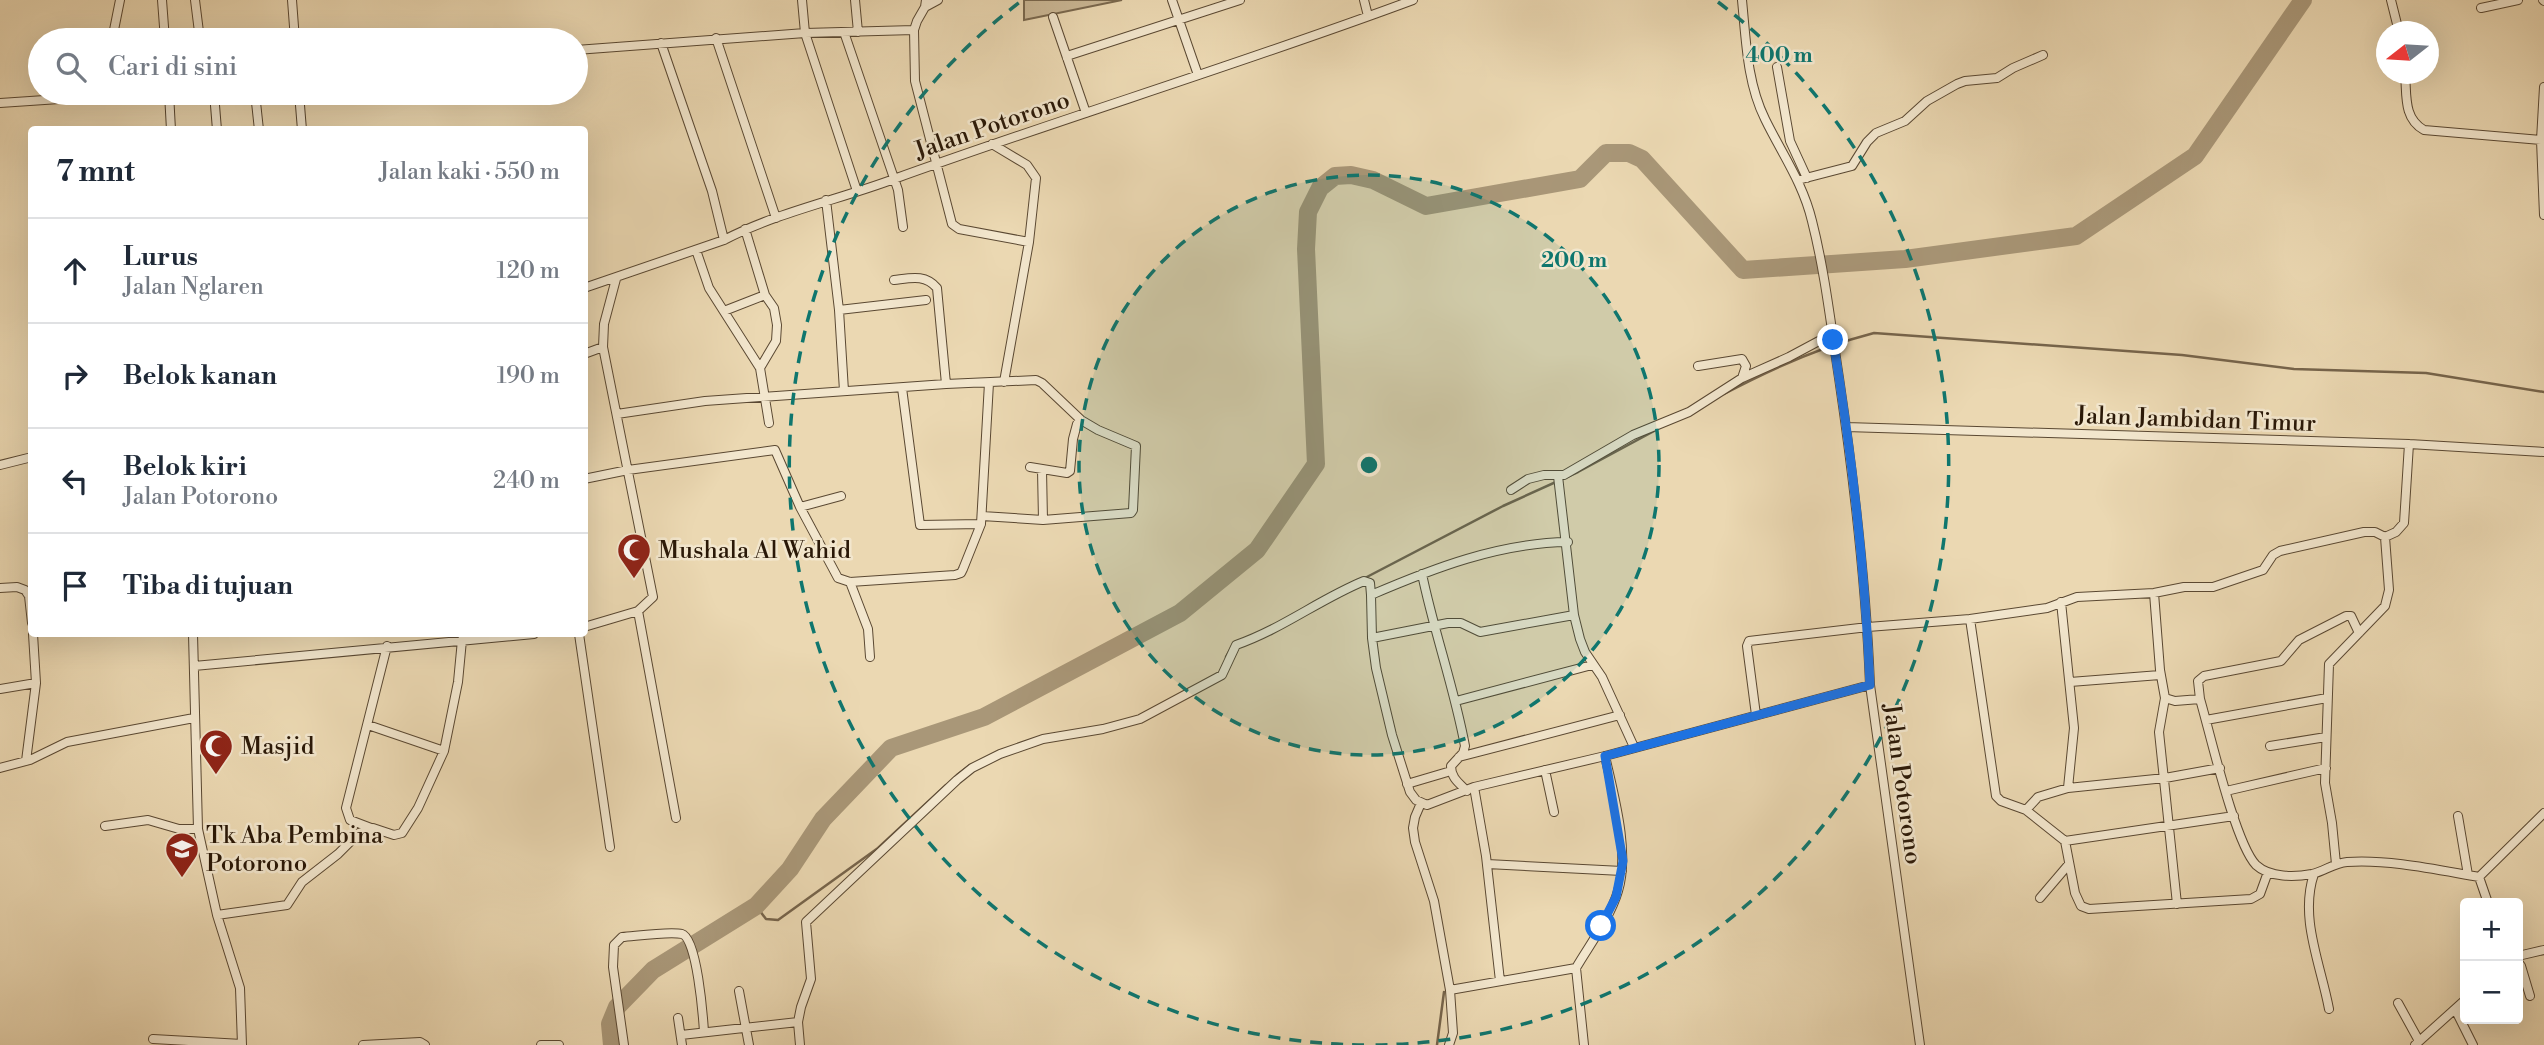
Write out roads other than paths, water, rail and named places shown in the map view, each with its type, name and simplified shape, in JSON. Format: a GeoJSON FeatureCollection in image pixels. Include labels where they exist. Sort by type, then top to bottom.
{"type":"FeatureCollection","features":[{"type":"Feature","properties":{"kind":"street"},"geometry":{"type":"LineString","coordinates":[[114,28],[120,0]]}},
{"type":"Feature","properties":{"kind":"street"},"geometry":{"type":"LineString","coordinates":[[162,0],[164,28]]}},
{"type":"Feature","properties":{"kind":"street"},"geometry":{"type":"LineString","coordinates":[[195,0],[198,28]]}},
{"type":"Feature","properties":{"kind":"street"},"geometry":{"type":"LineString","coordinates":[[292,0],[294,28]]}},
{"type":"Feature","properties":{"kind":"street"},"geometry":{"type":"LineString","coordinates":[[802,0],[805,33],[857,191]]}},
{"type":"Feature","properties":{"kind":"street"},"geometry":{"type":"LineString","coordinates":[[855,0],[858,32]]}},
{"type":"Feature","properties":{"kind":"street"},"geometry":{"type":"LineString","coordinates":[[938,0],[926,4],[914,30],[915,81],[952,224],[959,229],[1029,242]]}},
{"type":"Feature","properties":{"kind":"street"},"geometry":{"type":"LineString","coordinates":[[1172,0],[1198,75]]}},
{"type":"Feature","properties":{"kind":"street"},"geometry":{"type":"LineString","coordinates":[[1067,58],[1240,0]]}},
{"type":"Feature","properties":{"kind":"street"},"geometry":{"type":"LineString","coordinates":[[1364,0],[1368,16]]}},
{"type":"Feature","properties":{"kind":"street","name":"Jalan Potorono"},"geometry":{"type":"LineString","coordinates":[[588,287],[724,240],[745,229],[826,200],[1413,0]]}},
{"type":"Feature","properties":{"kind":"street"},"geometry":{"type":"LineString","coordinates":[[1742,0],[1750,72],[1756,97],[1765,119],[1802,179]]}},
{"type":"Feature","properties":{"kind":"street"},"geometry":{"type":"LineString","coordinates":[[2391,0],[2396,21]]}},
{"type":"Feature","properties":{"kind":"street"},"geometry":{"type":"LineString","coordinates":[[2481,9],[2518,0]]}},
{"type":"Feature","properties":{"kind":"street"},"geometry":{"type":"LineString","coordinates":[[1053,17],[1086,113]]}},
{"type":"Feature","properties":{"kind":"street"},"geometry":{"type":"LineString","coordinates":[[588,49],[716,38],[914,30]]}},
{"type":"Feature","properties":{"kind":"street"},"geometry":{"type":"LineString","coordinates":[[844,32],[898,190],[903,227]]}},
{"type":"Feature","properties":{"kind":"street"},"geometry":{"type":"LineString","coordinates":[[716,38],[776,218]]}},
{"type":"Feature","properties":{"kind":"street"},"geometry":{"type":"LineString","coordinates":[[661,43],[712,191],[724,240]]}},
{"type":"Feature","properties":{"kind":"street"},"geometry":{"type":"LineString","coordinates":[[1802,179],[1852,166],[1876,133],[1905,121],[1927,102],[1957,84],[1997,78],[2043,55]]}},
{"type":"Feature","properties":{"kind":"street"},"geometry":{"type":"LineString","coordinates":[[1777,67],[1790,141],[1802,179]]}},
{"type":"Feature","properties":{"kind":"street"},"geometry":{"type":"LineString","coordinates":[[2407,84],[2410,118],[2424,130],[2541,140]]}},
{"type":"Feature","properties":{"kind":"street"},"geometry":{"type":"LineString","coordinates":[[2544,87],[2541,140],[2544,215]]}},
{"type":"Feature","properties":{"kind":"street"},"geometry":{"type":"LineString","coordinates":[[0,103],[28,101]]}},
{"type":"Feature","properties":{"kind":"street"},"geometry":{"type":"LineString","coordinates":[[170,105],[171,126]]}},
{"type":"Feature","properties":{"kind":"street"},"geometry":{"type":"LineString","coordinates":[[215,105],[217,126]]}},
{"type":"Feature","properties":{"kind":"street"},"geometry":{"type":"LineString","coordinates":[[256,105],[259,126]]}},
{"type":"Feature","properties":{"kind":"street"},"geometry":{"type":"LineString","coordinates":[[300,105],[302,126]]}},
{"type":"Feature","properties":{"kind":"street"},"geometry":{"type":"LineString","coordinates":[[992,144],[1027,165],[1036,178],[1029,242],[1003,382]]}},
{"type":"Feature","properties":{"kind":"street","name":"Jalan Potorono"},"geometry":{"type":"LineString","coordinates":[[1802,179],[1823,278],[1846,427],[1868,627],[1870,685],[1920,1045]]}},
{"type":"Feature","properties":{"kind":"street"},"geometry":{"type":"LineString","coordinates":[[826,200],[839,310],[844,391]]}},
{"type":"Feature","properties":{"kind":"street"},"geometry":{"type":"LineString","coordinates":[[745,229],[765,295],[774,308],[776,341],[760,368]]}},
{"type":"Feature","properties":{"kind":"street"},"geometry":{"type":"LineString","coordinates":[[696,250],[709,288],[760,368],[769,423]]}},
{"type":"Feature","properties":{"kind":"street"},"geometry":{"type":"LineString","coordinates":[[894,280],[922,277],[930,280],[937,288],[946,384]]}},
{"type":"Feature","properties":{"kind":"street"},"geometry":{"type":"LineString","coordinates":[[588,626],[638,611],[653,597],[603,347],[604,324],[616,279]]}},
{"type":"Feature","properties":{"kind":"street"},"geometry":{"type":"LineString","coordinates":[[724,311],[765,295]]}},
{"type":"Feature","properties":{"kind":"street"},"geometry":{"type":"LineString","coordinates":[[839,310],[926,300]]}},
{"type":"Feature","properties":{"kind":"street"},"geometry":{"type":"LineString","coordinates":[[1511,490],[1528,479],[1544,475],[1559,480],[1633,435],[1689,412],[1742,378],[1833,337]]}},
{"type":"Feature","properties":{"kind":"street"},"geometry":{"type":"LineString","coordinates":[[588,353],[603,347]]}},
{"type":"Feature","properties":{"kind":"street"},"geometry":{"type":"LineString","coordinates":[[1698,366],[1742,359],[1746,366],[1742,378]]}},
{"type":"Feature","properties":{"kind":"street"},"geometry":{"type":"LineString","coordinates":[[617,414],[705,401],[946,384],[1037,380],[1081,420],[1136,446],[1133,510],[1130,513],[1043,520],[982,520],[920,525],[902,388]]}},
{"type":"Feature","properties":{"kind":"street"},"geometry":{"type":"LineString","coordinates":[[588,478],[628,470],[775,450],[800,507],[838,578],[850,582],[961,573],[982,520],[989,383]]}},
{"type":"Feature","properties":{"kind":"street"},"geometry":{"type":"LineString","coordinates":[[1030,467],[1067,473],[1071,470],[1077,424]]}},
{"type":"Feature","properties":{"kind":"street","name":"Jalan Jambidan Timur"},"geometry":{"type":"LineString","coordinates":[[1846,427],[2409,444],[2544,452]]}},
{"type":"Feature","properties":{"kind":"street"},"geometry":{"type":"LineString","coordinates":[[2385,537],[2396,532],[2404,523],[2409,444]]}},
{"type":"Feature","properties":{"kind":"street"},"geometry":{"type":"LineString","coordinates":[[0,466],[28,458]]}},
{"type":"Feature","properties":{"kind":"street"},"geometry":{"type":"LineString","coordinates":[[1042,470],[1043,520]]}},
{"type":"Feature","properties":{"kind":"street"},"geometry":{"type":"LineString","coordinates":[[1559,480],[1574,615],[1580,639],[1592,665],[1602,677],[1634,747]]}},
{"type":"Feature","properties":{"kind":"street"},"geometry":{"type":"LineString","coordinates":[[800,507],[841,496]]}},
{"type":"Feature","properties":{"kind":"street"},"geometry":{"type":"LineString","coordinates":[[1756,715],[1748,642],[1868,627],[1970,619],[2048,608],[2077,597],[2154,593],[2184,586],[2222,585],[2263,570],[2273,555],[2280,551],[2364,532],[2375,532],[2385,537]]}},
{"type":"Feature","properties":{"kind":"street"},"geometry":{"type":"LineString","coordinates":[[2336,864],[2325,783],[2329,664],[2379,614],[2388,599],[2385,537]]}},
{"type":"Feature","properties":{"kind":"street"},"geometry":{"type":"LineString","coordinates":[[1371,595],[1422,574],[1506,548],[1567,542]]}},
{"type":"Feature","properties":{"kind":"street"},"geometry":{"type":"LineString","coordinates":[[1422,574],[1456,701],[1465,746],[1451,766],[1451,771],[1456,781],[1471,789],[1487,864],[1500,981]]}},
{"type":"Feature","properties":{"kind":"street"},"geometry":{"type":"LineString","coordinates":[[800,1045],[801,1007],[811,979],[806,922],[972,768],[1000,754],[1043,739],[1131,723],[1222,675],[1236,645],[1280,626],[1364,581],[1370,583],[1376,668],[1389,722],[1408,784],[1416,800],[1427,805],[1471,789],[1870,685]]}},
{"type":"Feature","properties":{"kind":"street"},"geometry":{"type":"LineString","coordinates":[[850,582],[868,629],[870,657]]}},
{"type":"Feature","properties":{"kind":"street"},"geometry":{"type":"LineString","coordinates":[[0,588],[17,587],[26,590],[28,594]]}},
{"type":"Feature","properties":{"kind":"street"},"geometry":{"type":"LineString","coordinates":[[2154,593],[2160,675],[2165,698],[2159,729],[2177,904]]}},
{"type":"Feature","properties":{"kind":"street"},"geometry":{"type":"LineString","coordinates":[[2061,603],[2074,735],[2068,788]]}},
{"type":"Feature","properties":{"kind":"street"},"geometry":{"type":"LineString","coordinates":[[638,611],[676,818]]}},
{"type":"Feature","properties":{"kind":"street"},"geometry":{"type":"LineString","coordinates":[[1372,638],[1448,623],[1461,623],[1480,632],[1574,615]]}},
{"type":"Feature","properties":{"kind":"street"},"geometry":{"type":"LineString","coordinates":[[2359,632],[2351,616],[2346,615],[2299,640],[2281,661],[2201,677],[2197,685],[2226,791],[2249,854],[2256,865],[2268,872],[2286,876],[2314,874],[2336,864],[2381,863],[2479,877]]}},
{"type":"Feature","properties":{"kind":"street"},"geometry":{"type":"LineString","coordinates":[[1970,619],[1995,792],[2001,801],[2026,810],[2065,841],[2081,906],[2089,909],[2251,899],[2260,894],[2268,872]]}},
{"type":"Feature","properties":{"kind":"street"},"geometry":{"type":"LineString","coordinates":[[26,761],[36,683],[33,637]]}},
{"type":"Feature","properties":{"kind":"street"},"geometry":{"type":"LineString","coordinates":[[153,1039],[242,1045],[240,988],[217,915],[198,829],[193,637]]}},
{"type":"Feature","properties":{"kind":"street"},"geometry":{"type":"LineString","coordinates":[[194,666],[492,637]]}},
{"type":"Feature","properties":{"kind":"street"},"geometry":{"type":"LineString","coordinates":[[579,637],[610,847]]}},
{"type":"Feature","properties":{"kind":"street"},"geometry":{"type":"LineString","coordinates":[[387,646],[368,725],[354,769],[346,813],[349,820],[394,835],[402,833],[418,808],[444,751],[458,682],[462,640]]}},
{"type":"Feature","properties":{"kind":"street"},"geometry":{"type":"LineString","coordinates":[[1456,701],[1592,665]]}},
{"type":"Feature","properties":{"kind":"street"},"geometry":{"type":"LineString","coordinates":[[2070,682],[2160,675]]}},
{"type":"Feature","properties":{"kind":"street"},"geometry":{"type":"LineString","coordinates":[[0,690],[36,683]]}},
{"type":"Feature","properties":{"kind":"street"},"geometry":{"type":"LineString","coordinates":[[2165,698],[2175,701],[2200,699]]}},
{"type":"Feature","properties":{"kind":"street"},"geometry":{"type":"LineString","coordinates":[[2206,720],[2327,698]]}},
{"type":"Feature","properties":{"kind":"street"},"geometry":{"type":"LineString","coordinates":[[1459,757],[1620,715]]}},
{"type":"Feature","properties":{"kind":"street"},"geometry":{"type":"LineString","coordinates":[[0,768],[26,761],[67,742],[194,718]]}},
{"type":"Feature","properties":{"kind":"street"},"geometry":{"type":"LineString","coordinates":[[368,725],[444,751]]}},
{"type":"Feature","properties":{"kind":"street"},"geometry":{"type":"LineString","coordinates":[[2270,746],[2326,737]]}},
{"type":"Feature","properties":{"kind":"street"},"geometry":{"type":"LineString","coordinates":[[1584,1045],[1576,968],[1616,897],[1622,871],[1621,842],[1605,756]]}},
{"type":"Feature","properties":{"kind":"street"},"geometry":{"type":"LineString","coordinates":[[2026,810],[2038,797],[2068,788],[2165,778],[2220,768]]}},
{"type":"Feature","properties":{"kind":"street"},"geometry":{"type":"LineString","coordinates":[[2226,791],[2326,768]]}},
{"type":"Feature","properties":{"kind":"street"},"geometry":{"type":"LineString","coordinates":[[1545,770],[1553,812]]}},
{"type":"Feature","properties":{"kind":"street"},"geometry":{"type":"LineString","coordinates":[[1408,784],[1451,771]]}},
{"type":"Feature","properties":{"kind":"street"},"geometry":{"type":"LineString","coordinates":[[1421,803],[1415,817],[1415,842],[1434,901],[1450,990],[1453,1033],[1449,1045]]}},
{"type":"Feature","properties":{"kind":"street"},"geometry":{"type":"LineString","coordinates":[[2479,877],[2544,813]]}},
{"type":"Feature","properties":{"kind":"street"},"geometry":{"type":"LineString","coordinates":[[2065,841],[2234,816]]}},
{"type":"Feature","properties":{"kind":"street"},"geometry":{"type":"LineString","coordinates":[[2458,816],[2468,875]]}},
{"type":"Feature","properties":{"kind":"street"},"geometry":{"type":"LineString","coordinates":[[105,826],[148,820],[180,829],[198,829]]}},
{"type":"Feature","properties":{"kind":"street"},"geometry":{"type":"LineString","coordinates":[[217,915],[287,905],[305,880],[359,833],[373,828]]}},
{"type":"Feature","properties":{"kind":"street"},"geometry":{"type":"LineString","coordinates":[[1487,864],[1622,871]]}},
{"type":"Feature","properties":{"kind":"street"},"geometry":{"type":"LineString","coordinates":[[2040,898],[2069,864]]}},
{"type":"Feature","properties":{"kind":"street"},"geometry":{"type":"LineString","coordinates":[[2314,874],[2307,912],[2329,1009]]}},
{"type":"Feature","properties":{"kind":"street"},"geometry":{"type":"LineString","coordinates":[[2479,877],[2486,898]]}},
{"type":"Feature","properties":{"kind":"street"},"geometry":{"type":"LineString","coordinates":[[624,1045],[613,958],[616,941],[622,937],[681,934],[689,940],[694,955],[704,1032]]}},
{"type":"Feature","properties":{"kind":"street"},"geometry":{"type":"LineString","coordinates":[[2523,955],[2544,950]]}},
{"type":"Feature","properties":{"kind":"street"},"geometry":{"type":"LineString","coordinates":[[1450,990],[1576,968]]}},
{"type":"Feature","properties":{"kind":"street"},"geometry":{"type":"LineString","coordinates":[[2523,973],[2530,996]]}},
{"type":"Feature","properties":{"kind":"street"},"geometry":{"type":"LineString","coordinates":[[739,991],[749,1045]]}},
{"type":"Feature","properties":{"kind":"street"},"geometry":{"type":"LineString","coordinates":[[2398,1003],[2417,1043],[2460,1004]]}},
{"type":"Feature","properties":{"kind":"street"},"geometry":{"type":"LineString","coordinates":[[2455,1009],[2473,1045]]}},
{"type":"Feature","properties":{"kind":"street"},"geometry":{"type":"LineString","coordinates":[[678,1018],[682,1045]]}},
{"type":"Feature","properties":{"kind":"street"},"geometry":{"type":"LineString","coordinates":[[681,1035],[799,1022]]}},
{"type":"Feature","properties":{"kind":"street"},"geometry":{"type":"LineString","coordinates":[[363,1045],[420,1042],[425,1045]]}},
{"type":"Feature","properties":{"kind":"street"},"geometry":{"type":"LineString","coordinates":[[542,1044],[559,1045]]}},
{"type":"Feature","properties":{"kind":"waterway"},"geometry":{"type":"LineString","coordinates":[[612,1045],[610,1024],[617,1007],[653,970],[756,906],[790,869],[823,819],[891,748],[984,717],[1180,613],[1257,550],[1316,464],[1306,249],[1308,212],[1320,188],[1335,176],[1351,175],[1373,180],[1426,206],[1580,179],[1606,153],[1629,153],[1642,159],[1743,270],[1905,259],[2076,236],[2195,156],[2303,0]]}},
{"type":"Feature","properties":{"kind":"waterway"},"geometry":{"type":"LineString","coordinates":[[1724,394],[1798,359],[1874,333],[2182,355],[2294,369],[2426,373],[2544,392]]}},
{"type":"Feature","properties":{"kind":"waterway"},"geometry":{"type":"LineString","coordinates":[[1363,579],[1656,430]]}},
{"type":"Feature","properties":{"kind":"waterway"},"geometry":{"type":"LineString","coordinates":[[1226,657],[1233,645]]}},
{"type":"Feature","properties":{"kind":"waterway"},"geometry":{"type":"LineString","coordinates":[[957,775],[970,765]]}},
{"type":"Feature","properties":{"kind":"waterway"},"geometry":{"type":"LineString","coordinates":[[756,906],[766,919],[778,920],[878,848],[946,785]]}},
{"type":"Feature","properties":{"kind":"waterway"},"geometry":{"type":"LineString","coordinates":[[1437,1045],[1444,992]]}},
{"type":"Feature","properties":{"kind":"place","name":"Mushala Al Wahid"},"geometry":{"type":"Point","coordinates":[634,580]}},
{"type":"Feature","properties":{"kind":"place","name":"Masjid"},"geometry":{"type":"Point","coordinates":[216,776]}},
{"type":"Feature","properties":{"kind":"place","name":"Tk Aba Pembina Potorono"},"geometry":{"type":"Point","coordinates":[182,879]}}]}
